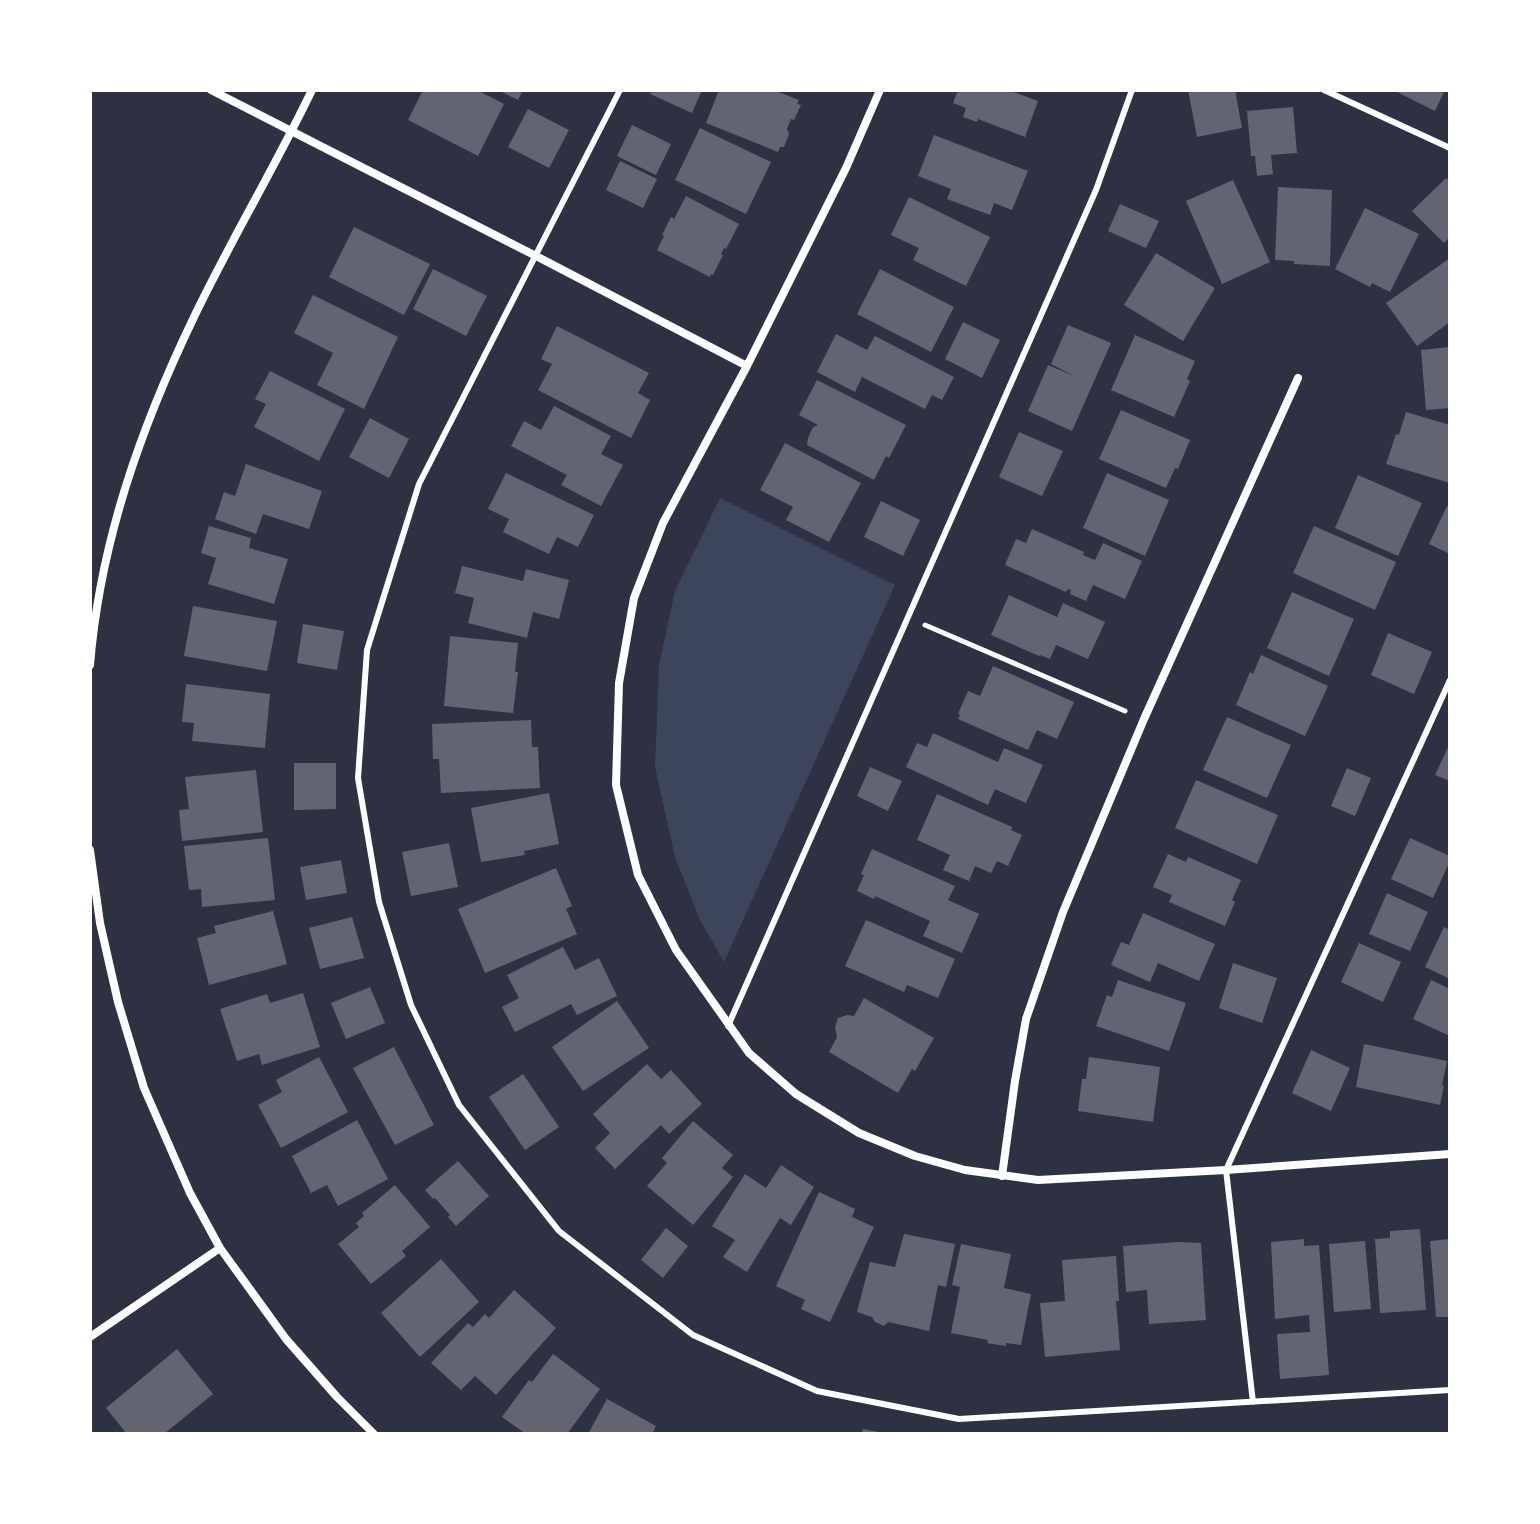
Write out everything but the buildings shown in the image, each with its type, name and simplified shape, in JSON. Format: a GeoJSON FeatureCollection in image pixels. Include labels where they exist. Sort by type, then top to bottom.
{"type":"FeatureCollection","features":[{"type":"Feature","properties":{"kind":"street"},"geometry":{"type":"LineString","coordinates":[[211,90],[747,366]]}},
{"type":"Feature","properties":{"kind":"street"},"geometry":{"type":"LineString","coordinates":[[90,665],[104,565],[118,506],[152,409],[194,316],[312,90]]}},
{"type":"Feature","properties":{"kind":"street"},"geometry":{"type":"LineString","coordinates":[[880,90],[846,168],[747,366],[663,523],[634,598],[619,683],[616,785],[638,875],[676,950],[749,1053],[796,1094],[859,1133],[915,1156],[965,1170],[1038,1180],[1450,1154]]}},
{"type":"Feature","properties":{"kind":"street"},"geometry":{"type":"LineString","coordinates":[[1002,1176],[1026,1019],[1063,912],[1144,719],[1298,378]]}},
{"type":"Feature","properties":{"kind":"street"},"geometry":{"type":"LineString","coordinates":[[90,850],[100,923],[118,1002],[144,1088],[190,1193],[220,1248],[286,1339],[374,1434]]}},
{"type":"Feature","properties":{"kind":"street"},"geometry":{"type":"LineString","coordinates":[[90,1337],[220,1248]]}},
{"type":"Feature","properties":{"kind":"lane"},"geometry":{"type":"LineString","coordinates":[[620,90],[419,484],[367,650],[358,778],[379,902],[411,1005],[459,1105],[559,1231],[693,1335],[817,1391],[959,1419],[1450,1390]]}},
{"type":"Feature","properties":{"kind":"lane"},"geometry":{"type":"LineString","coordinates":[[728,1026],[1096,190],[1132,90]]}},
{"type":"Feature","properties":{"kind":"lane"},"geometry":{"type":"LineString","coordinates":[[1324,90],[1450,148]]}},
{"type":"Feature","properties":{"kind":"lane"},"geometry":{"type":"LineString","coordinates":[[1253,1402],[1226,1170],[1450,680]]}},
{"type":"Feature","properties":{"kind":"path"},"geometry":{"type":"LineString","coordinates":[[909,618],[1144,719]]}},
{"type":"Feature","properties":{"kind":"shaded area"},"geometry":{"type":"Polygon","coordinates":[[[720,498],[895,585],[724,962],[700,920],[675,857],[655,767],[659,665],[675,591],[720,498]]]}}]}
